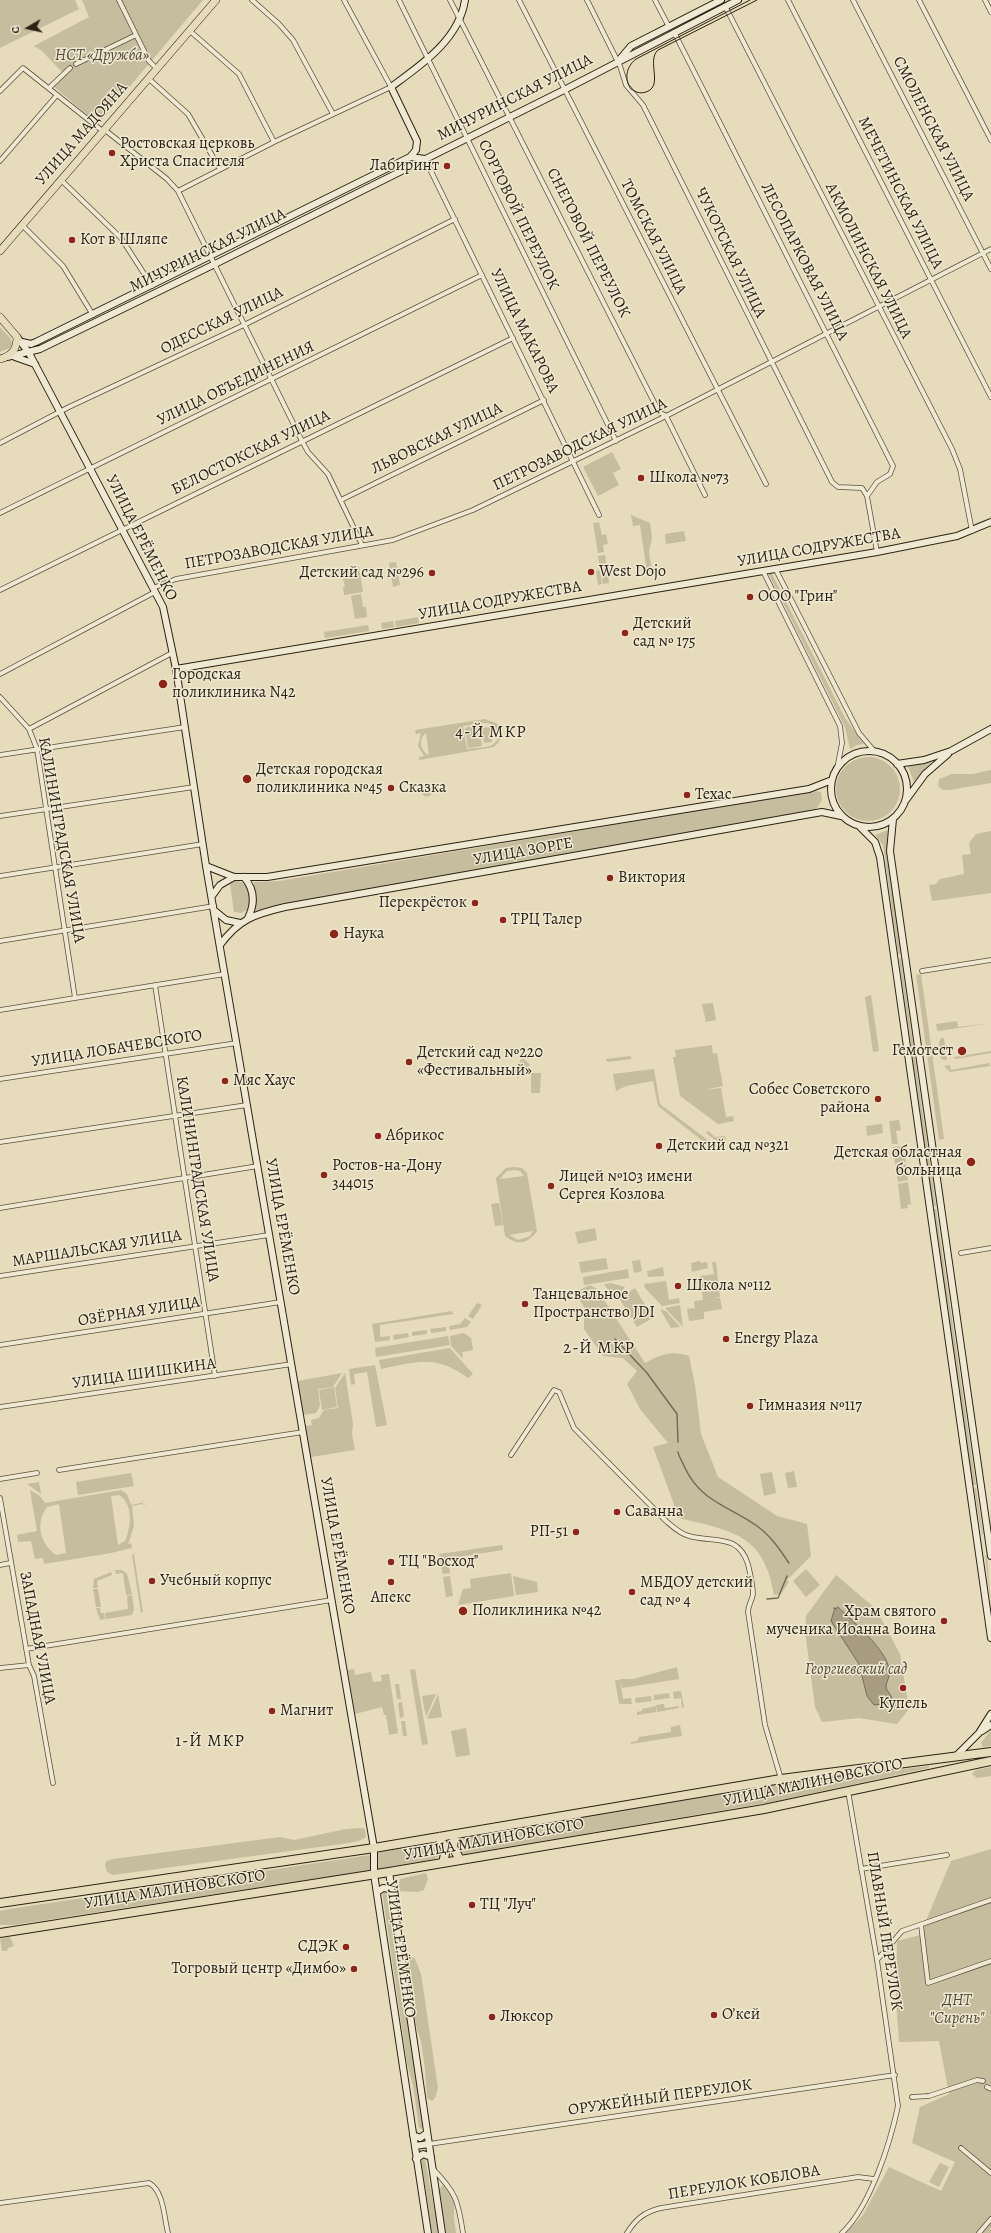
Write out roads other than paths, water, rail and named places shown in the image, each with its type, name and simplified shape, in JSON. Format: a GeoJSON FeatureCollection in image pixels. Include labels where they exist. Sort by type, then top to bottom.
{"type":"FeatureCollection","features":[{"type":"Feature","properties":{"kind":"highway","name":"УЛИЦА МАЛИНОВСКОГО"},"geometry":{"type":"LineString","coordinates":[[0,1903],[374,1848],[781,1779],[954,1758],[991,1752]]}},
{"type":"Feature","properties":{"kind":"highway","name":"УЛИЦА МАЛИНОВСКОГО"},"geometry":{"type":"LineString","coordinates":[[0,1933],[388,1872],[764,1809],[991,1761]]}},
{"type":"Feature","properties":{"kind":"highway"},"geometry":{"type":"LineString","coordinates":[[455,1834],[453,1847],[460,1860]]}},
{"type":"Feature","properties":{"kind":"highway"},"geometry":{"type":"LineString","coordinates":[[439,1837],[446,1849],[443,1862]]}},
{"type":"Feature","properties":{"kind":"main road","name":"УЛИЦА МАДОЯНА"},"geometry":{"type":"LineString","coordinates":[[0,251],[62,180],[154,66],[211,0]]}},
{"type":"Feature","properties":{"kind":"main road","name":"УЛИЦА МАДОЯНА"},"geometry":{"type":"LineString","coordinates":[[0,244],[102,129],[149,79],[216,0]]}},
{"type":"Feature","properties":{"kind":"main road"},"geometry":{"type":"LineString","coordinates":[[410,158],[416,150],[417,141],[392,87],[428,58],[446,41],[460,20],[465,0]]}},
{"type":"Feature","properties":{"kind":"main road","name":"МИЧУРИНСКАЯ УЛИЦА"},"geometry":{"type":"LineString","coordinates":[[618,62],[630,46],[721,0]]}},
{"type":"Feature","properties":{"kind":"main road","name":"МИЧУРИНСКАЯ УЛИЦА"},"geometry":{"type":"LineString","coordinates":[[3,358],[29,353],[215,264],[511,117],[738,0]]}},
{"type":"Feature","properties":{"kind":"main road","name":"МИЧУРИНСКАЯ УЛИЦА"},"geometry":{"type":"LineString","coordinates":[[22,342],[31,344],[93,315],[410,158],[425,159]]}},
{"type":"Feature","properties":{"kind":"main road","name":"УЛИЦА ЕРЁМЕНКО"},"geometry":{"type":"LineString","coordinates":[[0,318],[22,342],[29,353],[91,468],[122,532],[163,607],[176,669],[206,866],[226,974],[374,1848],[374,1874],[428,2233]]}},
{"type":"Feature","properties":{"kind":"main road"},"geometry":{"type":"LineString","coordinates":[[3,358],[16,348],[17,337]]}},
{"type":"Feature","properties":{"kind":"main road"},"geometry":{"type":"LineString","coordinates":[[3,358],[18,358],[35,364]]}},
{"type":"Feature","properties":{"kind":"main road","name":"УЛИЦА СОДРУЖЕСТВА"},"geometry":{"type":"LineString","coordinates":[[176,669],[877,552],[957,536],[972,532],[991,522]]}},
{"type":"Feature","properties":{"kind":"main road"},"geometry":{"type":"LineString","coordinates":[[898,764],[924,760],[951,751],[991,729]]}},
{"type":"Feature","properties":{"kind":"main road"},"geometry":{"type":"LineString","coordinates":[[905,802],[906,782],[898,764],[891,758],[875,752],[864,751],[853,754],[844,760],[836,769],[832,780],[832,799],[842,816],[860,827],[875,842],[880,857],[991,1638]]}},
{"type":"Feature","properties":{"kind":"main road"},"geometry":{"type":"LineString","coordinates":[[860,827],[872,828],[883,825],[893,819],[925,774],[951,751]]}},
{"type":"Feature","properties":{"kind":"main road","name":"УЛИЦА ЗОРГЕ"},"geometry":{"type":"LineString","coordinates":[[234,877],[274,876],[809,790],[832,780]]}},
{"type":"Feature","properties":{"kind":"main road","name":"УЛИЦА ЗОРГЕ"},"geometry":{"type":"LineString","coordinates":[[220,945],[240,923],[248,918],[285,907],[822,812],[842,816]]}},
{"type":"Feature","properties":{"kind":"main road"},"geometry":{"type":"LineString","coordinates":[[893,819],[890,851],[991,1556]]}},
{"type":"Feature","properties":{"kind":"main road"},"geometry":{"type":"LineString","coordinates":[[206,866],[234,877]]}},
{"type":"Feature","properties":{"kind":"main road"},"geometry":{"type":"LineString","coordinates":[[212,896],[220,885],[234,877]]}},
{"type":"Feature","properties":{"kind":"main road"},"geometry":{"type":"LineString","coordinates":[[244,877],[250,887],[253,898],[252,909],[248,918]]}},
{"type":"Feature","properties":{"kind":"main road"},"geometry":{"type":"LineString","coordinates":[[214,908],[226,920],[240,923]]}},
{"type":"Feature","properties":{"kind":"main road"},"geometry":{"type":"LineString","coordinates":[[976,1537],[982,1540],[988,1535]]}},
{"type":"Feature","properties":{"kind":"main road"},"geometry":{"type":"LineString","coordinates":[[979,1553],[984,1549],[990,1552]]}},
{"type":"Feature","properties":{"kind":"main road"},"geometry":{"type":"LineString","coordinates":[[979,1733],[991,1714]]}},
{"type":"Feature","properties":{"kind":"main road"},"geometry":{"type":"LineString","coordinates":[[954,1758],[979,1733],[991,1725]]}},
{"type":"Feature","properties":{"kind":"main road","name":"УЛИЦА ЕРЁМЕНКО"},"geometry":{"type":"LineString","coordinates":[[388,1872],[442,2233]]}},
{"type":"Feature","properties":{"kind":"main road"},"geometry":{"type":"LineString","coordinates":[[377,1892],[383,1888],[391,1889]]}},
{"type":"Feature","properties":{"kind":"main road"},"geometry":{"type":"LineString","coordinates":[[413,2135],[420,2138],[427,2133]]}},
{"type":"Feature","properties":{"kind":"main road"},"geometry":{"type":"LineString","coordinates":[[415,2146],[429,2144]]}},
{"type":"Feature","properties":{"kind":"main road"},"geometry":{"type":"LineString","coordinates":[[416,2159],[423,2154],[430,2157]]}},
{"type":"Feature","properties":{"kind":"street"},"geometry":{"type":"LineString","coordinates":[[119,0],[136,35],[154,66]]}},
{"type":"Feature","properties":{"kind":"street"},"geometry":{"type":"LineString","coordinates":[[252,0],[293,40],[333,114]]}},
{"type":"Feature","properties":{"kind":"street"},"geometry":{"type":"LineString","coordinates":[[178,190],[274,142],[392,87],[344,0]]}},
{"type":"Feature","properties":{"kind":"street","name":"СОРТОВОЙ ПЕРЕУЛОК"},"geometry":{"type":"LineString","coordinates":[[399,0],[616,441]]}},
{"type":"Feature","properties":{"kind":"street","name":"СНЕГОВОЙ ПЕРЕУЛОК"},"geometry":{"type":"LineString","coordinates":[[450,0],[511,117],[659,412],[666,416],[705,495]]}},
{"type":"Feature","properties":{"kind":"street","name":"ТОМСКАЯ УЛИЦА"},"geometry":{"type":"LineString","coordinates":[[519,0],[566,89],[717,390],[766,484]]}},
{"type":"Feature","properties":{"kind":"street","name":"ЧУКОТСКАЯ УЛИЦА"},"geometry":{"type":"LineString","coordinates":[[587,0],[618,62],[626,85],[643,105],[832,482],[838,487],[862,488],[867,496]]}},
{"type":"Feature","properties":{"kind":"street"},"geometry":{"type":"LineString","coordinates":[[655,0],[669,27]]}},
{"type":"Feature","properties":{"kind":"street","name":"МЕЧЕТИНСКАЯ УЛИЦА"},"geometry":{"type":"LineString","coordinates":[[788,0],[991,397]]}},
{"type":"Feature","properties":{"kind":"street","name":"СМОЛЕНСКАЯ УЛИЦА"},"geometry":{"type":"LineString","coordinates":[[853,0],[991,269]]}},
{"type":"Feature","properties":{"kind":"street"},"geometry":{"type":"LineString","coordinates":[[919,0],[991,140]]}},
{"type":"Feature","properties":{"kind":"street"},"geometry":{"type":"LineString","coordinates":[[985,0],[991,12]]}},
{"type":"Feature","properties":{"kind":"street","name":"АКМОЛИНСКАЯ УЛИЦА"},"geometry":{"type":"LineString","coordinates":[[725,6],[960,469],[972,532]]}},
{"type":"Feature","properties":{"kind":"street"},"geometry":{"type":"LineString","coordinates":[[190,31],[239,74],[274,142]]}},
{"type":"Feature","properties":{"kind":"street","name":"ЛЕСОПАРКОВАЯ УЛИЦА"},"geometry":{"type":"LineString","coordinates":[[674,32],[893,466],[890,474],[877,482],[867,496]]}},
{"type":"Feature","properties":{"kind":"street"},"geometry":{"type":"LineString","coordinates":[[76,64],[136,35]]}},
{"type":"Feature","properties":{"kind":"street"},"geometry":{"type":"LineString","coordinates":[[0,91],[23,68],[167,179],[178,190],[246,324],[302,441],[308,452],[328,474],[362,545]]}},
{"type":"Feature","properties":{"kind":"street"},"geometry":{"type":"LineString","coordinates":[[49,88],[70,68]]}},
{"type":"Feature","properties":{"kind":"street"},"geometry":{"type":"LineString","coordinates":[[149,79],[188,114],[220,169]]}},
{"type":"Feature","properties":{"kind":"street"},"geometry":{"type":"LineString","coordinates":[[0,161],[57,95]]}},
{"type":"Feature","properties":{"kind":"street","name":"УЛИЦА МАКАРОВА"},"geometry":{"type":"LineString","coordinates":[[425,159],[599,515]]}},
{"type":"Feature","properties":{"kind":"street"},"geometry":{"type":"LineString","coordinates":[[62,180],[122,238],[152,286]]}},
{"type":"Feature","properties":{"kind":"street","name":"ОДЕССКАЯ УЛИЦА"},"geometry":{"type":"LineString","coordinates":[[0,443],[61,412],[246,324],[455,219]]}},
{"type":"Feature","properties":{"kind":"street"},"geometry":{"type":"LineString","coordinates":[[22,225],[62,266],[93,315]]}},
{"type":"Feature","properties":{"kind":"street","name":"ПЕТРОЗАВОДСКАЯ УЛИЦА"},"geometry":{"type":"LineString","coordinates":[[154,590],[176,579],[400,538],[473,510],[666,416],[991,249]]}},
{"type":"Feature","properties":{"kind":"street","name":"УЛИЦА ОБЪЕДИНЕНИЯ"},"geometry":{"type":"LineString","coordinates":[[0,513],[482,275]]}},
{"type":"Feature","properties":{"kind":"street","name":"БЕЛОСТОКСКАЯ УЛИЦА"},"geometry":{"type":"LineString","coordinates":[[0,590],[122,532],[302,441],[513,338]]}},
{"type":"Feature","properties":{"kind":"street","name":"ЛЬВОВСКАЯ УЛИЦА"},"geometry":{"type":"LineString","coordinates":[[341,500],[544,400]]}},
{"type":"Feature","properties":{"kind":"street"},"geometry":{"type":"LineString","coordinates":[[867,496],[877,552]]}},
{"type":"Feature","properties":{"kind":"street"},"geometry":{"type":"LineString","coordinates":[[776,568],[859,733],[875,752]]}},
{"type":"Feature","properties":{"kind":"street"},"geometry":{"type":"LineString","coordinates":[[763,571],[840,726],[842,743],[836,769]]}},
{"type":"Feature","properties":{"kind":"street"},"geometry":{"type":"LineString","coordinates":[[0,674],[154,590]]}},
{"type":"Feature","properties":{"kind":"street"},"geometry":{"type":"LineString","coordinates":[[29,729],[172,653]]}},
{"type":"Feature","properties":{"kind":"street","name":"КАЛИНИНГРАДСКАЯ УЛИЦА"},"geometry":{"type":"LineString","coordinates":[[0,697],[29,729],[37,750],[75,998]]}},
{"type":"Feature","properties":{"kind":"street"},"geometry":{"type":"LineString","coordinates":[[0,755],[185,727]]}},
{"type":"Feature","properties":{"kind":"street"},"geometry":{"type":"LineString","coordinates":[[0,816],[194,787]]}},
{"type":"Feature","properties":{"kind":"street"},"geometry":{"type":"LineString","coordinates":[[0,876],[203,844]]}},
{"type":"Feature","properties":{"kind":"street"},"geometry":{"type":"LineString","coordinates":[[0,940],[214,908]]}},
{"type":"Feature","properties":{"kind":"street"},"geometry":{"type":"LineString","coordinates":[[922,971],[991,960]]}},
{"type":"Feature","properties":{"kind":"street"},"geometry":{"type":"LineString","coordinates":[[0,1010],[226,974]]}},
{"type":"Feature","properties":{"kind":"street","name":"КАЛИНИНГРАДСКАЯ УЛИЦА"},"geometry":{"type":"LineString","coordinates":[[155,986],[215,1376]]}},
{"type":"Feature","properties":{"kind":"street","name":"УЛИЦА ЛОБАЧЕВСКОГО"},"geometry":{"type":"LineString","coordinates":[[0,1079],[237,1044]]}},
{"type":"Feature","properties":{"kind":"street"},"geometry":{"type":"LineString","coordinates":[[0,1142],[247,1105]]}},
{"type":"Feature","properties":{"kind":"street"},"geometry":{"type":"LineString","coordinates":[[0,1208],[258,1166]]}},
{"type":"Feature","properties":{"kind":"street","name":"МАРШАЛЬСКАЯ УЛИЦА"},"geometry":{"type":"LineString","coordinates":[[0,1276],[270,1235]]}},
{"type":"Feature","properties":{"kind":"street"},"geometry":{"type":"LineString","coordinates":[[961,1253],[991,1248]]}},
{"type":"Feature","properties":{"kind":"street","name":"ОЗЁРНАЯ УЛИЦА"},"geometry":{"type":"LineString","coordinates":[[0,1345],[281,1302]]}},
{"type":"Feature","properties":{"kind":"street","name":"УЛИЦА ШИШКИНА"},"geometry":{"type":"LineString","coordinates":[[0,1408],[292,1364]]}},
{"type":"Feature","properties":{"kind":"street"},"geometry":{"type":"LineString","coordinates":[[511,1455],[554,1390],[560,1392],[574,1428],[666,1521],[681,1533],[689,1536],[736,1544],[744,1553],[750,1570],[753,1595],[748,1605],[748,1612],[766,1725],[781,1779]]}},
{"type":"Feature","properties":{"kind":"street"},"geometry":{"type":"LineString","coordinates":[[59,1470],[303,1432]]}},
{"type":"Feature","properties":{"kind":"street"},"geometry":{"type":"LineString","coordinates":[[0,1479],[37,1473]]}},
{"type":"Feature","properties":{"kind":"street","name":"ЗАПАДНАЯ УЛИЦА"},"geometry":{"type":"LineString","coordinates":[[0,1498],[28,1665],[34,1676],[53,1783]]}},
{"type":"Feature","properties":{"kind":"street"},"geometry":{"type":"LineString","coordinates":[[0,1565],[10,1563]]}},
{"type":"Feature","properties":{"kind":"street"},"geometry":{"type":"LineString","coordinates":[[26,1649],[332,1600]]}},
{"type":"Feature","properties":{"kind":"street"},"geometry":{"type":"LineString","coordinates":[[0,1668],[28,1665]]}},
{"type":"Feature","properties":{"kind":"street","name":"ПЛАВНЫЙ ПЕРЕУЛОК"},"geometry":{"type":"LineString","coordinates":[[842,2233],[852,2224],[867,2200],[893,2129],[898,2106],[895,2075],[877,1960],[848,1791]]}},
{"type":"Feature","properties":{"kind":"street"},"geometry":{"type":"LineString","coordinates":[[861,1869],[947,1855]]}},
{"type":"Feature","properties":{"kind":"street"},"geometry":{"type":"LineString","coordinates":[[877,1960],[902,1931],[991,1900]]}},
{"type":"Feature","properties":{"kind":"street"},"geometry":{"type":"LineString","coordinates":[[921,1925],[928,1983],[991,1961]]}},
{"type":"Feature","properties":{"kind":"street","name":"ОРУЖЕЙНЫЙ ПЕРЕУЛОК"},"geometry":{"type":"LineString","coordinates":[[429,2144],[895,2075]]}},
{"type":"Feature","properties":{"kind":"street"},"geometry":{"type":"LineString","coordinates":[[912,2097],[929,2096],[963,2086],[977,2080],[983,2081]]}},
{"type":"Feature","properties":{"kind":"street"},"geometry":{"type":"LineString","coordinates":[[961,2148],[991,2173]]}},
{"type":"Feature","properties":{"kind":"street"},"geometry":{"type":"LineString","coordinates":[[432,2168],[452,2188],[459,2206],[463,2233]]}},
{"type":"Feature","properties":{"kind":"street","name":"ПЕРЕУЛОК КОБЛОВА"},"geometry":{"type":"LineString","coordinates":[[627,2233],[636,2220],[642,2215],[661,2208],[858,2177],[874,2179]]}},
{"type":"Feature","properties":{"kind":"street"},"geometry":{"type":"LineString","coordinates":[[0,2203],[149,2183],[156,2188],[160,2195],[168,2233]]}},
{"type":"Feature","properties":{"kind":"street"},"geometry":{"type":"LineString","coordinates":[[979,2233],[991,2219]]}},
{"type":"Feature","properties":{"kind":"waterway"},"geometry":{"type":"LineString","coordinates":[[615,1339],[647,1373],[677,1414],[678,1442]]}},
{"type":"Feature","properties":{"kind":"waterway"},"geometry":{"type":"LineString","coordinates":[[678,1452],[685,1468],[699,1489],[716,1502],[747,1519],[767,1534],[789,1563]]}},
{"type":"Feature","properties":{"kind":"waterway"},"geometry":{"type":"LineString","coordinates":[[767,1599],[778,1598],[787,1576]]}},
{"type":"Feature","properties":{"kind":"tram line"},"geometry":{"type":"LineString","coordinates":[[750,0],[636,59],[628,69],[627,73],[627,81],[631,89],[642,93],[651,89],[655,79],[654,60],[658,50],[757,0]]}},
{"type":"Feature","properties":{"kind":"place","name":"Ростовская церковь Христа Спасителя"},"geometry":{"type":"Point","coordinates":[112,153]}},
{"type":"Feature","properties":{"kind":"place","name":"Лабиринт"},"geometry":{"type":"Point","coordinates":[447,166]}},
{"type":"Feature","properties":{"kind":"place","name":"Кот в Шляпе"},"geometry":{"type":"Point","coordinates":[72,240]}},
{"type":"Feature","properties":{"kind":"place","name":"Школа №73"},"geometry":{"type":"Point","coordinates":[641,478]}},
{"type":"Feature","properties":{"kind":"place","name":"West Dojo"},"geometry":{"type":"Point","coordinates":[591,572]}},
{"type":"Feature","properties":{"kind":"place","name":"Детский сад №296"},"geometry":{"type":"Point","coordinates":[432,573]}},
{"type":"Feature","properties":{"kind":"place","name":"ООО \"Грин\""},"geometry":{"type":"Point","coordinates":[750,597]}},
{"type":"Feature","properties":{"kind":"place","name":"Детский сад № 175"},"geometry":{"type":"Point","coordinates":[625,633]}},
{"type":"Feature","properties":{"kind":"place","name":"Городская поликлиника N42"},"geometry":{"type":"Point","coordinates":[163,684]}},
{"type":"Feature","properties":{"kind":"place","name":"Детская городская поликлиника №45"},"geometry":{"type":"Point","coordinates":[247,779]}},
{"type":"Feature","properties":{"kind":"place","name":"Сказка"},"geometry":{"type":"Point","coordinates":[391,788]}},
{"type":"Feature","properties":{"kind":"place","name":"Техас"},"geometry":{"type":"Point","coordinates":[687,795]}},
{"type":"Feature","properties":{"kind":"place","name":"Виктория"},"geometry":{"type":"Point","coordinates":[610,878]}},
{"type":"Feature","properties":{"kind":"place","name":"Перекрёсток"},"geometry":{"type":"Point","coordinates":[475,903]}},
{"type":"Feature","properties":{"kind":"place","name":"ТРЦ Талер"},"geometry":{"type":"Point","coordinates":[503,920]}},
{"type":"Feature","properties":{"kind":"place","name":"Наука"},"geometry":{"type":"Point","coordinates":[334,934]}},
{"type":"Feature","properties":{"kind":"place","name":"Гемотест"},"geometry":{"type":"Point","coordinates":[962,1051]}},
{"type":"Feature","properties":{"kind":"place","name":"Детский сад №220 «Фестивальный»"},"geometry":{"type":"Point","coordinates":[409,1062]}},
{"type":"Feature","properties":{"kind":"place","name":"Мяс Хаус"},"geometry":{"type":"Point","coordinates":[225,1081]}},
{"type":"Feature","properties":{"kind":"place","name":"Собес Советского района"},"geometry":{"type":"Point","coordinates":[878,1099]}},
{"type":"Feature","properties":{"kind":"place","name":"Абрикос"},"geometry":{"type":"Point","coordinates":[378,1136]}},
{"type":"Feature","properties":{"kind":"place","name":"Детский сад №321"},"geometry":{"type":"Point","coordinates":[659,1146]}},
{"type":"Feature","properties":{"kind":"place","name":"Детская областная больница"},"geometry":{"type":"Point","coordinates":[971,1162]}},
{"type":"Feature","properties":{"kind":"place","name":"Ростов-на-Дону 344015"},"geometry":{"type":"Point","coordinates":[324,1175]}},
{"type":"Feature","properties":{"kind":"place","name":"Лицей №103 имени Сергея Козлова"},"geometry":{"type":"Point","coordinates":[551,1186]}},
{"type":"Feature","properties":{"kind":"place","name":"Школа №112"},"geometry":{"type":"Point","coordinates":[678,1286]}},
{"type":"Feature","properties":{"kind":"place","name":"Танцевальное Пространство JDI"},"geometry":{"type":"Point","coordinates":[525,1304]}},
{"type":"Feature","properties":{"kind":"place","name":"Energy Plaza"},"geometry":{"type":"Point","coordinates":[726,1339]}},
{"type":"Feature","properties":{"kind":"place","name":"Гимназия №117"},"geometry":{"type":"Point","coordinates":[750,1406]}},
{"type":"Feature","properties":{"kind":"place","name":"Саванна"},"geometry":{"type":"Point","coordinates":[617,1512]}},
{"type":"Feature","properties":{"kind":"place","name":"РП-51"},"geometry":{"type":"Point","coordinates":[576,1532]}},
{"type":"Feature","properties":{"kind":"place","name":"ТЦ \"Восход\""},"geometry":{"type":"Point","coordinates":[391,1562]}},
{"type":"Feature","properties":{"kind":"place","name":"Учебный корпус"},"geometry":{"type":"Point","coordinates":[152,1581]}},
{"type":"Feature","properties":{"kind":"place","name":"Апекс"},"geometry":{"type":"Point","coordinates":[391,1582]}},
{"type":"Feature","properties":{"kind":"place","name":"МБДОУ детский сад № 4"},"geometry":{"type":"Point","coordinates":[632,1592]}},
{"type":"Feature","properties":{"kind":"place","name":"Поликлиника №42"},"geometry":{"type":"Point","coordinates":[463,1611]}},
{"type":"Feature","properties":{"kind":"place","name":"Храм святого мученика Иоанна Воина"},"geometry":{"type":"Point","coordinates":[944,1621]}},
{"type":"Feature","properties":{"kind":"place","name":"Купель"},"geometry":{"type":"Point","coordinates":[903,1688]}},
{"type":"Feature","properties":{"kind":"place","name":"Магнит"},"geometry":{"type":"Point","coordinates":[272,1711]}},
{"type":"Feature","properties":{"kind":"place","name":"ТЦ \"Луч\""},"geometry":{"type":"Point","coordinates":[472,1905]}},
{"type":"Feature","properties":{"kind":"place","name":"СДЭК"},"geometry":{"type":"Point","coordinates":[346,1947]}},
{"type":"Feature","properties":{"kind":"place","name":"Тогровый центр «Димбо»"},"geometry":{"type":"Point","coordinates":[354,1969]}},
{"type":"Feature","properties":{"kind":"place","name":"О’кей"},"geometry":{"type":"Point","coordinates":[714,2015]}},
{"type":"Feature","properties":{"kind":"place","name":"Люксор"},"geometry":{"type":"Point","coordinates":[492,2017]}},
{"type":"Feature","properties":{"kind":"district","name":"4-Й МКР"},"geometry":{"type":"Point","coordinates":[491,733]}},
{"type":"Feature","properties":{"kind":"district","name":"2-Й МКР"},"geometry":{"type":"Point","coordinates":[599,1349]}},
{"type":"Feature","properties":{"kind":"district","name":"1-Й МКР"},"geometry":{"type":"Point","coordinates":[210,1742]}},
{"type":"Feature","properties":{"kind":"park label","name":"НСТ «Дружба»"},"geometry":{"type":"Point","coordinates":[102,56]}},
{"type":"Feature","properties":{"kind":"park label","name":"Георгиевский сад"},"geometry":{"type":"Point","coordinates":[856,1670]}},
{"type":"Feature","properties":{"kind":"park label","name":"ДНТ \"Сирень\""},"geometry":{"type":"Point","coordinates":[957,2010]}}]}
